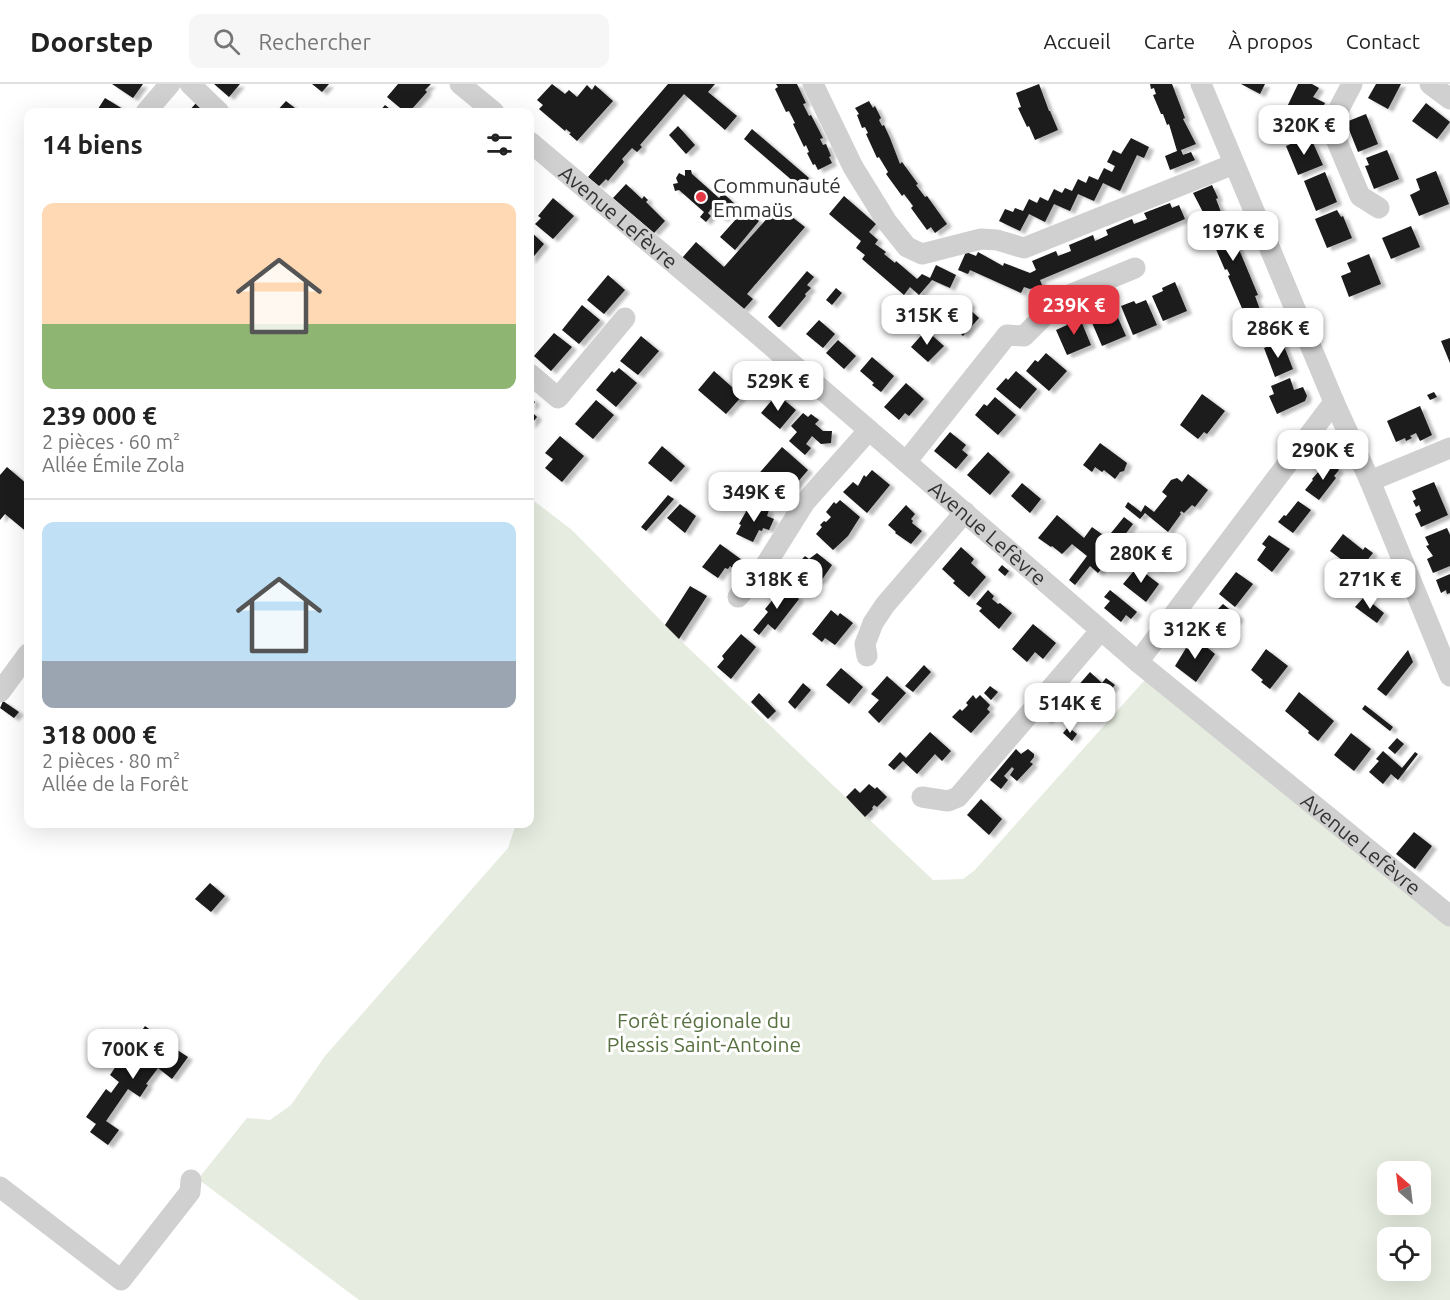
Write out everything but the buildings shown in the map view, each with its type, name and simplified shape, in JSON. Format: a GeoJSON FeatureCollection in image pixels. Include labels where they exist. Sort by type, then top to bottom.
{"type":"FeatureCollection","features":[{"type":"Feature","properties":{"kind":"street"},"geometry":{"type":"LineString","coordinates":[[149,108],[170,84]]}},
{"type":"Feature","properties":{"kind":"street"},"geometry":{"type":"LineString","coordinates":[[190,84],[215,108]]}},
{"type":"Feature","properties":{"kind":"street"},"geometry":{"type":"LineString","coordinates":[[460,84],[489,108]]}},
{"type":"Feature","properties":{"kind":"street"},"geometry":{"type":"LineString","coordinates":[[813,84],[853,167],[887,222],[907,247],[922,254],[981,239],[997,240],[1024,248],[1234,164]]}},
{"type":"Feature","properties":{"kind":"street"},"geometry":{"type":"LineString","coordinates":[[1201,84],[1334,402],[1370,481],[1450,676]]}},
{"type":"Feature","properties":{"kind":"street"},"geometry":{"type":"LineString","coordinates":[[1352,84],[1334,118],[1333,132],[1360,196],[1379,208]]}},
{"type":"Feature","properties":{"kind":"street"},"geometry":{"type":"LineString","coordinates":[[1430,84],[1450,99]]}},
{"type":"Feature","properties":{"kind":"street","name":"Avenue Lefèvre"},"geometry":{"type":"LineString","coordinates":[[534,145],[1138,662],[1450,916]]}},
{"type":"Feature","properties":{"kind":"street"},"geometry":{"type":"LineString","coordinates":[[906,462],[1007,335],[1024,336],[1062,298],[1135,268]]}},
{"type":"Feature","properties":{"kind":"street"},"geometry":{"type":"LineString","coordinates":[[534,377],[558,398],[625,318]]}},
{"type":"Feature","properties":{"kind":"street"},"geometry":{"type":"LineString","coordinates":[[1138,662],[1334,402]]}},
{"type":"Feature","properties":{"kind":"street"},"geometry":{"type":"LineString","coordinates":[[738,597],[765,566],[805,502],[869,430]]}},
{"type":"Feature","properties":{"kind":"street"},"geometry":{"type":"LineString","coordinates":[[1370,481],[1450,448]]}},
{"type":"Feature","properties":{"kind":"street"},"geometry":{"type":"LineString","coordinates":[[867,656],[865,644],[873,623],[885,605],[965,512]]}},
{"type":"Feature","properties":{"kind":"street"},"geometry":{"type":"LineString","coordinates":[[922,797],[948,801],[958,796],[1101,630]]}},
{"type":"Feature","properties":{"kind":"street"},"geometry":{"type":"LineString","coordinates":[[0,692],[24,659]]}},
{"type":"Feature","properties":{"kind":"street"},"geometry":{"type":"LineString","coordinates":[[0,1187],[121,1280],[190,1192],[191,1180]]}},
{"type":"Feature","properties":{"kind":"green space","name":"Forêt régionale du Plessis Saint-Antoine"},"geometry":{"type":"Polygon","coordinates":[[[534,501],[572,530],[679,639],[933,880],[963,879],[975,870],[1151,673],[1450,925],[1450,1300],[359,1300],[198,1179],[247,1118],[270,1120],[291,1105],[325,1056],[508,848],[515,828],[534,828],[534,501]]]}},
{"type":"Feature","properties":{"kind":"place","name":"Communauté Emmaüs"},"geometry":{"type":"Point","coordinates":[701,197]}}]}
